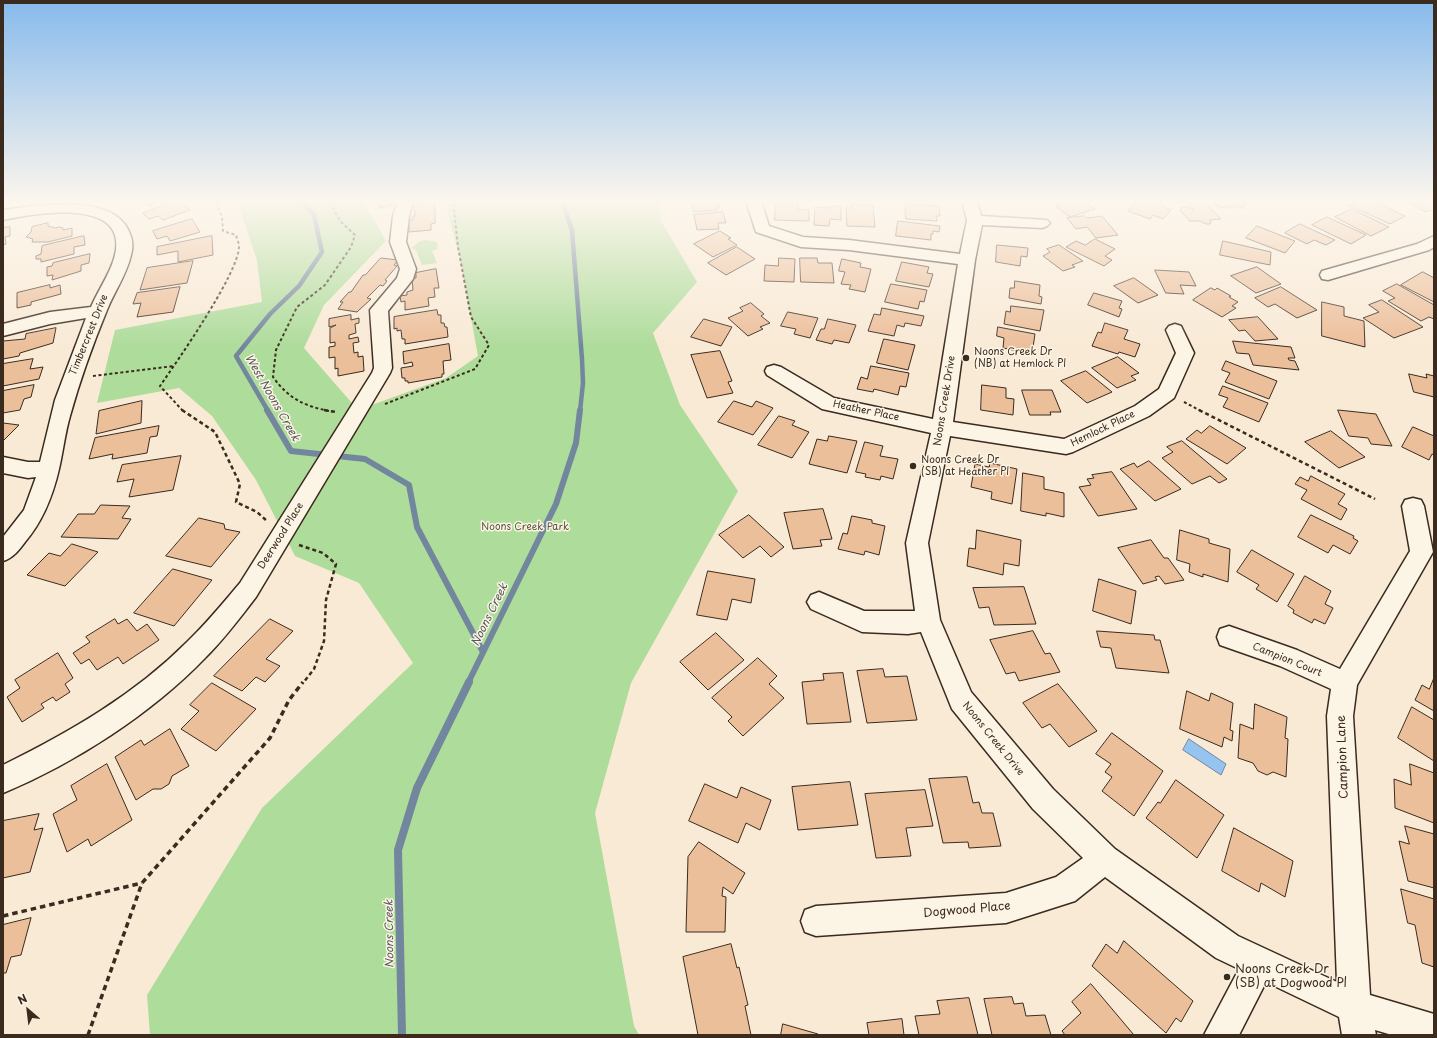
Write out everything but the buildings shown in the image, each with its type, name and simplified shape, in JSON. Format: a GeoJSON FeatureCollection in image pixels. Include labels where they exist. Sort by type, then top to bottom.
{"type":"FeatureCollection","features":[{"type":"Feature","properties":{"kind":"street","name":"Timbercrest Drive"},"geometry":{"type":"LineString","coordinates":[[3,552],[24,528],[34,512],[45,486],[59,419],[71,379],[98,311],[122,258],[123,249]]}},
{"type":"Feature","properties":{"kind":"street","name":"Deerwood Place"},"geometry":{"type":"LineString","coordinates":[[3,779],[48,757],[97,729],[134,704],[167,678],[191,656],[232,612],[248,590],[290,542],[303,501],[383,368],[379,310],[407,274],[408,269],[401,249]]}},
{"type":"Feature","properties":{"kind":"street"},"geometry":{"type":"LineString","coordinates":[[884,249],[967,260]]}},
{"type":"Feature","properties":{"kind":"street","name":"Noons Creek Drive"},"geometry":{"type":"LineString","coordinates":[[968,249],[942,428],[917,543],[928,620],[961,700],[1043,799],[1104,859],[1227,947],[1260,962],[1357,1021],[1434,1031]]}},
{"type":"Feature","properties":{"kind":"street"},"geometry":{"type":"LineString","coordinates":[[1328,275],[1415,249]]}},
{"type":"Feature","properties":{"kind":"street"},"geometry":{"type":"LineString","coordinates":[[3,330],[50,318],[98,311]]}},
{"type":"Feature","properties":{"kind":"street"},"geometry":{"type":"LineString","coordinates":[[1167,393],[1185,353],[1175,330]]}},
{"type":"Feature","properties":{"kind":"street","name":"Heather Place"},"geometry":{"type":"LineString","coordinates":[[774,371],[829,404],[942,428]]}},
{"type":"Feature","properties":{"kind":"street","name":"Hemlock Place"},"geometry":{"type":"LineString","coordinates":[[942,428],[1066,447],[1142,411],[1167,393]]}},
{"type":"Feature","properties":{"kind":"street"},"geometry":{"type":"LineString","coordinates":[[3,465],[28,470],[49,469]]}},
{"type":"Feature","properties":{"kind":"street","name":"Campion Lane"},"geometry":{"type":"LineString","coordinates":[[1357,1021],[1340,716],[1345,683],[1422,552],[1413,506]]}},
{"type":"Feature","properties":{"kind":"street"},"geometry":{"type":"LineString","coordinates":[[819,602],[862,621],[908,623],[928,620]]}},
{"type":"Feature","properties":{"kind":"street","name":"Campion Court"},"geometry":{"type":"LineString","coordinates":[[1229,637],[1288,658],[1345,683]]}},
{"type":"Feature","properties":{"kind":"street","name":"Dogwood Place"},"geometry":{"type":"LineString","coordinates":[[816,921],[1006,908],[1064,890],[1104,859]]}},
{"type":"Feature","properties":{"kind":"street"},"geometry":{"type":"LineString","coordinates":[[1221,1035],[1260,962]]}},
{"type":"Feature","properties":{"kind":"path"},"geometry":{"type":"LineString","coordinates":[[88,1035],[142,883],[270,738],[289,700],[314,669],[324,641],[326,600],[336,564],[323,554],[290,542],[262,514],[245,508],[236,502],[240,484],[215,432],[184,412],[160,386],[174,366],[235,262],[239,249]]}},
{"type":"Feature","properties":{"kind":"path"},"geometry":{"type":"LineString","coordinates":[[349,249],[325,285],[297,307],[276,350],[273,377],[282,390],[303,406],[356,415],[475,369],[489,345],[471,317],[458,249]]}},
{"type":"Feature","properties":{"kind":"path"},"geometry":{"type":"LineString","coordinates":[[71,379],[174,366]]}},
{"type":"Feature","properties":{"kind":"path"},"geometry":{"type":"LineString","coordinates":[[1167,393],[1375,499]]}},
{"type":"Feature","properties":{"kind":"path"},"geometry":{"type":"LineString","coordinates":[[3,916],[142,883]]}},
{"type":"Feature","properties":{"kind":"green space","name":"Noons Creek Park"},"geometry":{"type":"Polygon","coordinates":[[[253,249],[378,249],[324,305],[304,348],[358,410],[446,378],[478,356],[458,249],[678,249],[697,282],[653,333],[680,405],[738,491],[631,683],[595,813],[634,1026],[639,1035],[150,1035],[147,995],[262,808],[413,663],[359,583],[295,556],[256,480],[212,416],[179,388],[97,403],[115,330],[262,302],[257,260],[253,249]]]}},
{"type":"Feature","properties":{"kind":"green space"},"geometry":{"type":"Polygon","coordinates":[[[415,249],[437,249],[432,251],[437,263],[422,265],[415,249]]]}},
{"type":"Feature","properties":{"kind":"water"},"geometry":{"type":"Polygon","coordinates":[[[1189,739],[1226,764],[1221,775],[1183,750],[1189,739]]]}},
{"type":"Feature","properties":{"kind":"waterway","name":"West Noons Creek"},"geometry":{"type":"LineString","coordinates":[[268,411],[236,356],[270,314],[299,286],[322,252],[321,249]]}},
{"type":"Feature","properties":{"kind":"waterway","name":"Noons Creek"},"geometry":{"type":"LineString","coordinates":[[574,249],[583,383],[580,411]]}},
{"type":"Feature","properties":{"kind":"waterway","name":"West Noons Creek"},"geometry":{"type":"LineString","coordinates":[[267,410],[291,451],[365,459],[409,485],[417,527],[483,652]]}},
{"type":"Feature","properties":{"kind":"waterway","name":"Noons Creek"},"geometry":{"type":"LineString","coordinates":[[468,683],[556,504],[576,443],[580,410]]}},
{"type":"Feature","properties":{"kind":"waterway","name":"Noons Creek"},"geometry":{"type":"LineString","coordinates":[[402,1035],[398,850],[417,788],[469,682]]}},
{"type":"Feature","properties":{"kind":"place","name":"Noons Creek Dr (NB) at Hemlock Pl"},"geometry":{"type":"Point","coordinates":[966,358]}},
{"type":"Feature","properties":{"kind":"place","name":"Noons Creek Dr (SB) at Heather Pl"},"geometry":{"type":"Point","coordinates":[913,466]}},
{"type":"Feature","properties":{"kind":"place","name":"Noons Creek Dr (SB) at Dogwood Pl"},"geometry":{"type":"Point","coordinates":[1227,977]}}]}
